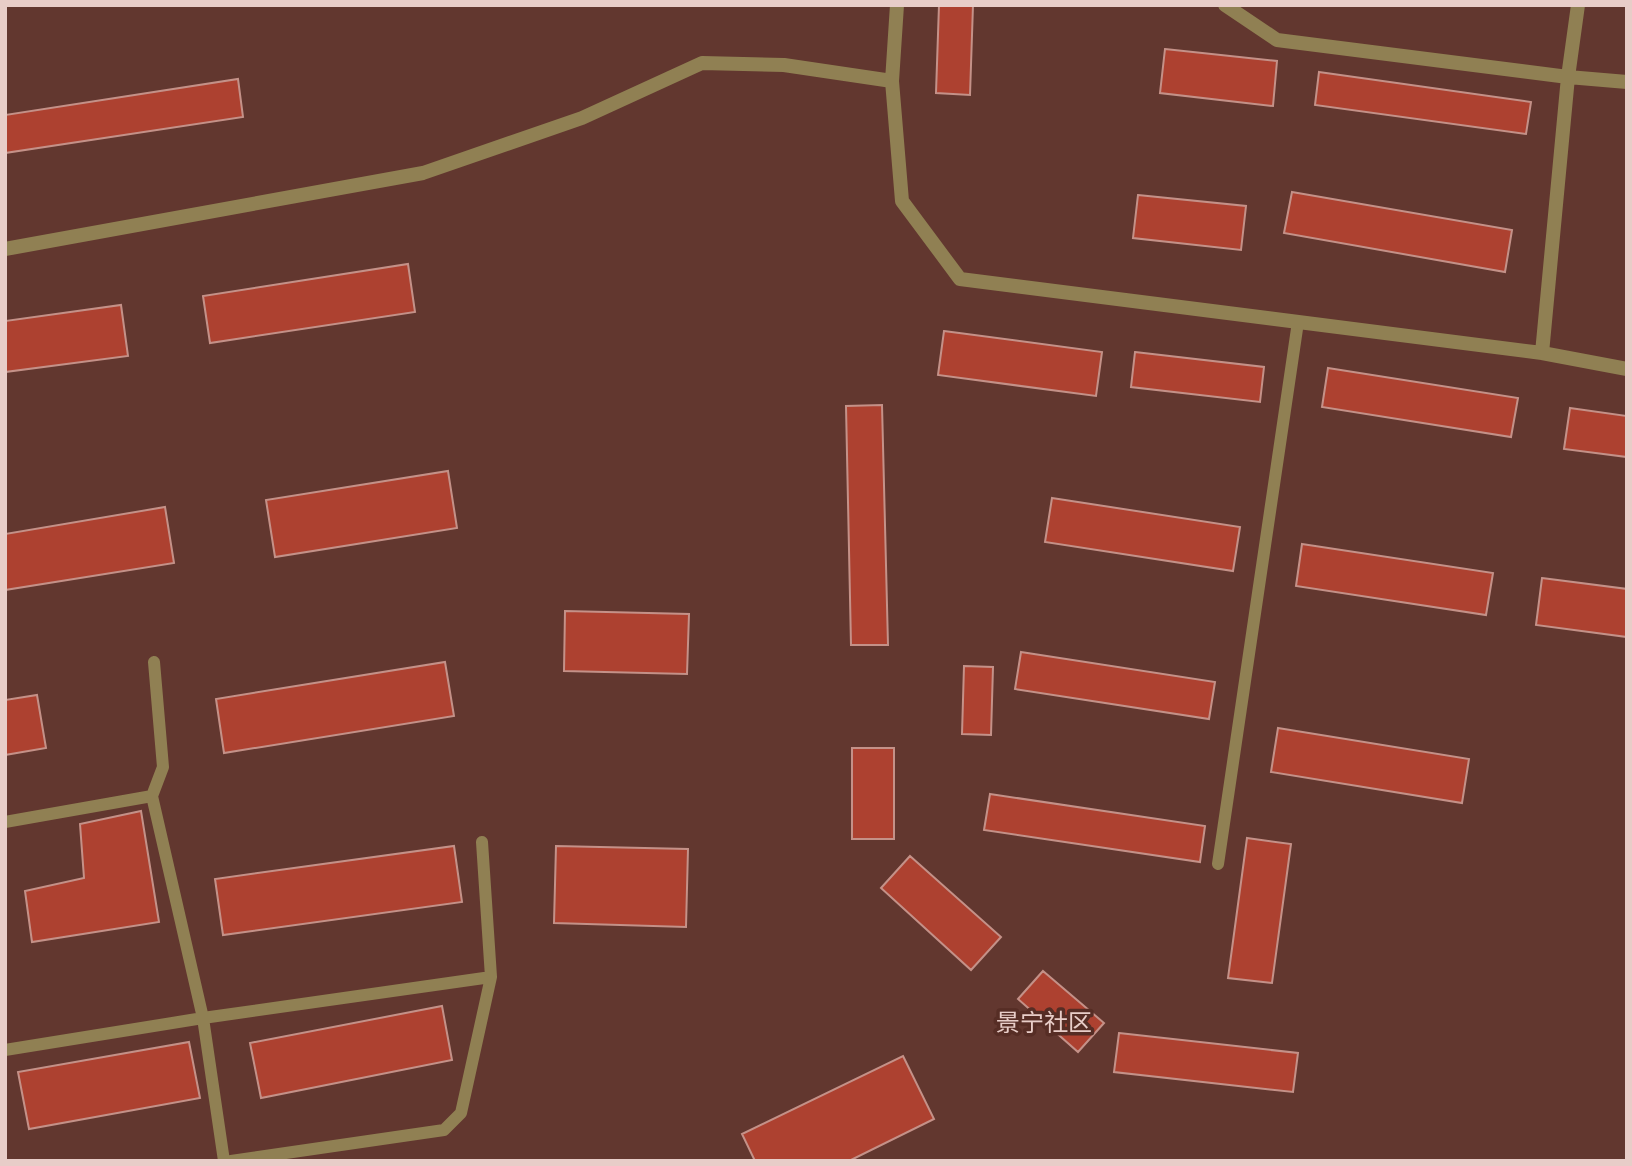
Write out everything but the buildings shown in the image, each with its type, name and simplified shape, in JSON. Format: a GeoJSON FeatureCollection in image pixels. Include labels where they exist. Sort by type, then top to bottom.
{"type":"FeatureCollection","features":[{"type":"Feature","properties":{"kind":"street"},"geometry":{"type":"LineString","coordinates":[[897,5],[892,81],[902,201],[960,279],[1542,353],[1627,369]]}},
{"type":"Feature","properties":{"kind":"street"},"geometry":{"type":"LineString","coordinates":[[1225,5],[1277,40],[1627,82]]}},
{"type":"Feature","properties":{"kind":"street"},"geometry":{"type":"LineString","coordinates":[[1542,353],[1568,77],[1578,5]]}},
{"type":"Feature","properties":{"kind":"street"},"geometry":{"type":"LineString","coordinates":[[5,250],[423,173],[582,118],[702,63],[784,65],[892,81]]}},
{"type":"Feature","properties":{"kind":"lane"},"geometry":{"type":"LineString","coordinates":[[1218,864],[1298,322]]}},
{"type":"Feature","properties":{"kind":"lane"},"geometry":{"type":"LineString","coordinates":[[154,662],[163,767],[152,796],[203,1018],[224,1161]]}},
{"type":"Feature","properties":{"kind":"lane"},"geometry":{"type":"LineString","coordinates":[[5,822],[152,796]]}},
{"type":"Feature","properties":{"kind":"lane"},"geometry":{"type":"LineString","coordinates":[[230,1161],[444,1130],[461,1114],[491,978],[482,842]]}},
{"type":"Feature","properties":{"kind":"lane"},"geometry":{"type":"LineString","coordinates":[[5,1050],[203,1018],[491,978]]}},
{"type":"Feature","properties":{"kind":"district","name":"景宁社区"},"geometry":{"type":"Point","coordinates":[1044,1023]}}]}
